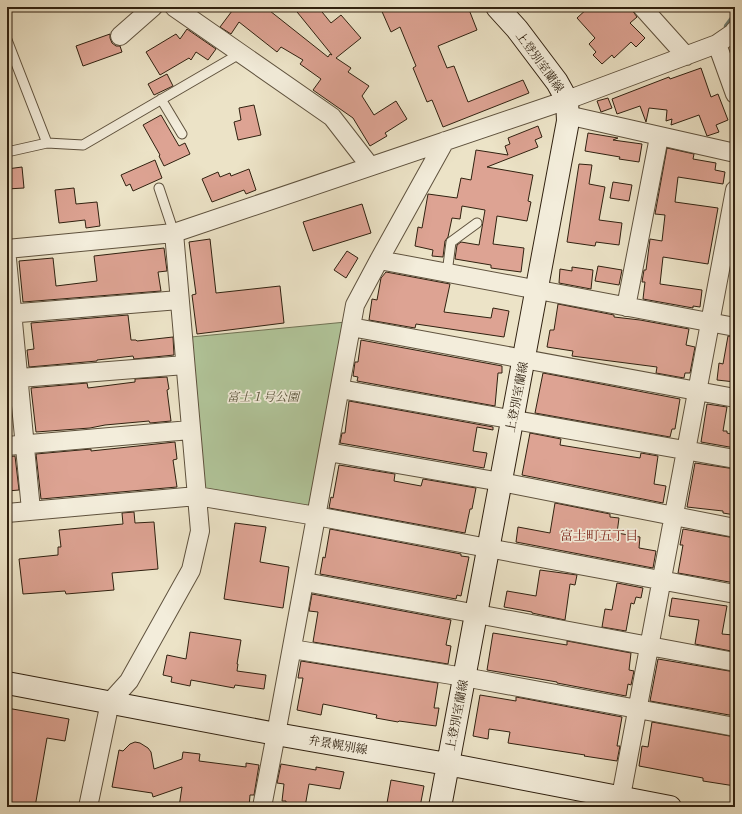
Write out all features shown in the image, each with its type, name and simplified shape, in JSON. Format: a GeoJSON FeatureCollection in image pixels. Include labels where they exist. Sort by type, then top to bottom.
{"type":"FeatureCollection","features":[{"type":"Feature","properties":{"kind":"main road","name":"上登別室蘭線"},"geometry":{"type":"LineString","coordinates":[[440,807],[568,121],[567,108],[557,82],[517,29],[497,7]]}},
{"type":"Feature","properties":{"kind":"main road","name":"弁景幌別線"},"geometry":{"type":"LineString","coordinates":[[7,683],[276,734],[448,764],[620,802],[670,807]]}},
{"type":"Feature","properties":{"kind":"street"},"geometry":{"type":"LineString","coordinates":[[120,36],[153,7]]}},
{"type":"Feature","properties":{"kind":"street"},"geometry":{"type":"LineString","coordinates":[[174,7],[332,116],[370,166]]}},
{"type":"Feature","properties":{"kind":"street"},"geometry":{"type":"LineString","coordinates":[[642,7],[686,56]]}},
{"type":"Feature","properties":{"kind":"street"},"geometry":{"type":"LineString","coordinates":[[7,249],[174,233],[445,141],[567,108],[717,44],[735,30]]}},
{"type":"Feature","properties":{"kind":"street"},"geometry":{"type":"LineString","coordinates":[[717,44],[735,94]]}},
{"type":"Feature","properties":{"kind":"street"},"geometry":{"type":"LineString","coordinates":[[567,108],[659,137],[735,153]]}},
{"type":"Feature","properties":{"kind":"street"},"geometry":{"type":"LineString","coordinates":[[626,307],[659,137]]}},
{"type":"Feature","properties":{"kind":"street"},"geometry":{"type":"LineString","coordinates":[[262,807],[355,305],[445,141]]}},
{"type":"Feature","properties":{"kind":"street"},"geometry":{"type":"LineString","coordinates":[[620,802],[735,190]]}},
{"type":"Feature","properties":{"kind":"street"},"geometry":{"type":"LineString","coordinates":[[88,807],[110,702],[130,681],[191,570],[200,531],[174,233]]}},
{"type":"Feature","properties":{"kind":"street"},"geometry":{"type":"LineString","coordinates":[[7,259],[16,445],[31,510]]}},
{"type":"Feature","properties":{"kind":"street"},"geometry":{"type":"LineString","coordinates":[[379,260],[735,327]]}},
{"type":"Feature","properties":{"kind":"street"},"geometry":{"type":"LineString","coordinates":[[10,314],[179,300]]}},
{"type":"Feature","properties":{"kind":"street"},"geometry":{"type":"LineString","coordinates":[[351,326],[735,398]]}},
{"type":"Feature","properties":{"kind":"street"},"geometry":{"type":"LineString","coordinates":[[13,379],[185,365]]}},
{"type":"Feature","properties":{"kind":"street"},"geometry":{"type":"LineString","coordinates":[[340,389],[735,459]]}},
{"type":"Feature","properties":{"kind":"street"},"geometry":{"type":"LineString","coordinates":[[16,445],[190,430]]}},
{"type":"Feature","properties":{"kind":"street"},"geometry":{"type":"LineString","coordinates":[[328,452],[500,482],[735,528]]}},
{"type":"Feature","properties":{"kind":"street"},"geometry":{"type":"LineString","coordinates":[[7,513],[197,496],[316,516],[735,594]]}},
{"type":"Feature","properties":{"kind":"street"},"geometry":{"type":"LineString","coordinates":[[304,582],[735,662]]}},
{"type":"Feature","properties":{"kind":"street"},"geometry":{"type":"LineString","coordinates":[[292,649],[735,726]]}},
{"type":"Feature","properties":{"kind":"lane"},"geometry":{"type":"LineString","coordinates":[[7,40],[47,143]]}},
{"type":"Feature","properties":{"kind":"lane"},"geometry":{"type":"LineString","coordinates":[[7,152],[47,143],[83,145],[241,53]]}},
{"type":"Feature","properties":{"kind":"lane"},"geometry":{"type":"LineString","coordinates":[[161,99],[182,134]]}},
{"type":"Feature","properties":{"kind":"lane"},"geometry":{"type":"LineString","coordinates":[[159,188],[174,233]]}},
{"type":"Feature","properties":{"kind":"lane"},"geometry":{"type":"LineString","coordinates":[[447,273],[451,242],[477,223]]}},
{"type":"Feature","properties":{"kind":"green space","name":"富士１号公園"},"geometry":{"type":"Polygon","coordinates":[[[346,322],[309,509],[204,491],[191,337],[346,322]]]}},
{"type":"Feature","properties":{"kind":"building"},"geometry":{"type":"Polygon","coordinates":[[[235,7],[265,7],[328,57],[330,54],[332,55],[293,7],[318,7],[331,23],[341,15],[361,38],[336,58],[351,68],[348,72],[369,86],[362,96],[374,115],[396,101],[407,119],[385,133],[387,136],[370,146],[353,118],[313,90],[321,79],[300,64],[303,60],[281,47],[277,52],[239,22],[231,34],[220,27],[235,7]]]}},
{"type":"Feature","properties":{"kind":"building"},"geometry":{"type":"Polygon","coordinates":[[[380,7],[468,7],[477,30],[438,46],[447,68],[454,66],[468,102],[523,80],[529,93],[443,127],[432,100],[427,102],[413,68],[416,66],[400,27],[391,32],[380,7]]]}},
{"type":"Feature","properties":{"kind":"building"},"geometry":{"type":"Polygon","coordinates":[[[589,7],[632,7],[632,10],[637,17],[630,23],[645,38],[636,47],[631,42],[614,58],[612,55],[602,64],[593,55],[596,52],[589,44],[595,38],[577,18],[589,7]]]}},
{"type":"Feature","properties":{"kind":"building"},"geometry":{"type":"Polygon","coordinates":[[[187,29],[216,49],[208,60],[196,52],[191,60],[189,58],[160,75],[146,52],[176,34],[180,39],[187,29]]]}},
{"type":"Feature","properties":{"kind":"building"},"geometry":{"type":"Polygon","coordinates":[[[110,34],[112,43],[116,46],[120,46],[122,52],[83,66],[76,46],[110,34]]]}},
{"type":"Feature","properties":{"kind":"building"},"geometry":{"type":"Polygon","coordinates":[[[701,68],[711,97],[718,94],[728,120],[716,125],[719,132],[707,136],[699,115],[671,125],[672,119],[666,121],[667,110],[649,108],[646,122],[640,106],[617,114],[612,99],[669,77],[670,79],[701,68]]]}},
{"type":"Feature","properties":{"kind":"building"},"geometry":{"type":"Polygon","coordinates":[[[167,74],[173,86],[154,95],[148,84],[167,74]]]}},
{"type":"Feature","properties":{"kind":"building"},"geometry":{"type":"Polygon","coordinates":[[[608,98],[612,108],[601,112],[597,101],[608,98]]]}},
{"type":"Feature","properties":{"kind":"building"},"geometry":{"type":"Polygon","coordinates":[[[254,105],[261,135],[238,140],[234,122],[241,120],[239,108],[254,105]]]}},
{"type":"Feature","properties":{"kind":"building"},"geometry":{"type":"Polygon","coordinates":[[[161,115],[179,146],[185,143],[190,154],[164,166],[159,156],[160,155],[143,125],[161,115]]]}},
{"type":"Feature","properties":{"kind":"building"},"geometry":{"type":"Polygon","coordinates":[[[538,126],[542,137],[535,140],[538,147],[487,167],[533,175],[528,201],[531,202],[527,221],[497,216],[493,244],[524,248],[521,272],[491,268],[491,265],[455,259],[457,245],[461,242],[479,245],[485,210],[462,206],[460,219],[452,218],[448,237],[445,241],[443,257],[432,256],[433,250],[415,246],[418,227],[422,228],[428,194],[457,198],[461,178],[471,180],[476,150],[508,155],[505,146],[510,144],[508,138],[538,126]]]}},
{"type":"Feature","properties":{"kind":"building"},"geometry":{"type":"Polygon","coordinates":[[[588,133],[618,138],[613,140],[642,144],[639,162],[585,151],[588,133]]]}},
{"type":"Feature","properties":{"kind":"building"},"geometry":{"type":"Polygon","coordinates":[[[667,148],[694,154],[693,159],[716,163],[715,170],[725,172],[723,184],[678,177],[675,202],[718,208],[708,264],[663,257],[660,284],[702,290],[700,307],[693,306],[693,308],[643,299],[645,282],[642,282],[644,270],[646,270],[650,239],[662,241],[665,215],[655,214],[667,148]]]}},
{"type":"Feature","properties":{"kind":"building"},"geometry":{"type":"Polygon","coordinates":[[[155,160],[162,178],[133,191],[130,184],[126,186],[121,175],[155,160]]]}},
{"type":"Feature","properties":{"kind":"building"},"geometry":{"type":"Polygon","coordinates":[[[579,164],[592,165],[589,184],[605,187],[599,220],[622,223],[619,245],[596,242],[595,246],[567,242],[579,164]]]}},
{"type":"Feature","properties":{"kind":"building"},"geometry":{"type":"Polygon","coordinates":[[[22,167],[24,188],[7,189],[7,169],[22,167]]]}},
{"type":"Feature","properties":{"kind":"building"},"geometry":{"type":"Polygon","coordinates":[[[249,169],[256,190],[246,194],[244,190],[212,202],[202,179],[218,172],[220,177],[230,173],[231,176],[249,169]]]}},
{"type":"Feature","properties":{"kind":"building"},"geometry":{"type":"Polygon","coordinates":[[[613,182],[632,185],[629,201],[610,198],[613,182]]]}},
{"type":"Feature","properties":{"kind":"building"},"geometry":{"type":"Polygon","coordinates":[[[74,188],[76,204],[97,202],[100,226],[86,228],[85,220],[59,223],[55,190],[74,188]]]}},
{"type":"Feature","properties":{"kind":"building"},"geometry":{"type":"Polygon","coordinates":[[[362,204],[371,233],[313,251],[303,222],[362,204]]]}},
{"type":"Feature","properties":{"kind":"building"},"geometry":{"type":"Polygon","coordinates":[[[210,239],[216,293],[280,286],[284,323],[197,334],[192,295],[196,294],[189,242],[210,239]]]}},
{"type":"Feature","properties":{"kind":"building"},"geometry":{"type":"Polygon","coordinates":[[[164,248],[167,271],[158,272],[161,291],[23,302],[19,261],[53,258],[56,286],[97,281],[94,256],[164,248]]]}},
{"type":"Feature","properties":{"kind":"building"},"geometry":{"type":"Polygon","coordinates":[[[347,251],[358,258],[346,278],[334,270],[347,251]]]}},
{"type":"Feature","properties":{"kind":"building"},"geometry":{"type":"Polygon","coordinates":[[[598,266],[622,270],[619,285],[595,281],[598,266]]]}},
{"type":"Feature","properties":{"kind":"building"},"geometry":{"type":"Polygon","coordinates":[[[572,267],[593,270],[591,289],[559,283],[560,269],[572,271],[572,267]]]}},
{"type":"Feature","properties":{"kind":"building"},"geometry":{"type":"Polygon","coordinates":[[[386,272],[450,284],[444,312],[491,318],[493,308],[509,311],[504,337],[416,324],[415,328],[369,320],[372,299],[377,300],[381,278],[386,272]]]}},
{"type":"Feature","properties":{"kind":"building"},"geometry":{"type":"Polygon","coordinates":[[[558,304],[614,315],[614,317],[689,329],[686,345],[695,347],[690,373],[685,373],[684,378],[656,373],[657,367],[572,356],[573,351],[547,347],[550,330],[554,330],[558,304]]]}},
{"type":"Feature","properties":{"kind":"building"},"geometry":{"type":"Polygon","coordinates":[[[128,315],[131,340],[137,341],[173,337],[174,355],[134,359],[133,356],[29,367],[27,350],[34,349],[31,323],[128,315]]]}},
{"type":"Feature","properties":{"kind":"building"},"geometry":{"type":"Polygon","coordinates":[[[728,336],[735,337],[735,382],[717,380],[719,363],[723,364],[728,336]]]}},
{"type":"Feature","properties":{"kind":"building"},"geometry":{"type":"Polygon","coordinates":[[[361,340],[502,366],[502,373],[498,373],[495,406],[357,381],[358,377],[353,376],[355,362],[358,362],[361,340]]]}},
{"type":"Feature","properties":{"kind":"building"},"geometry":{"type":"Polygon","coordinates":[[[543,373],[680,399],[675,429],[672,429],[670,437],[535,413],[543,373]]]}},
{"type":"Feature","properties":{"kind":"building"},"geometry":{"type":"Polygon","coordinates":[[[167,377],[171,421],[150,423],[149,421],[105,425],[90,428],[36,432],[31,388],[87,383],[88,388],[135,382],[135,379],[167,377]]]}},
{"type":"Feature","properties":{"kind":"building"},"geometry":{"type":"Polygon","coordinates":[[[349,401],[493,427],[493,430],[477,427],[473,451],[487,453],[484,468],[340,443],[342,433],[345,433],[349,401]]]}},
{"type":"Feature","properties":{"kind":"building"},"geometry":{"type":"Polygon","coordinates":[[[707,404],[727,407],[723,431],[727,431],[727,433],[735,435],[735,448],[701,442],[707,404]]]}},
{"type":"Feature","properties":{"kind":"building"},"geometry":{"type":"Polygon","coordinates":[[[530,433],[561,439],[560,445],[640,458],[641,453],[658,456],[654,484],[666,486],[663,503],[522,475],[530,433]]]}},
{"type":"Feature","properties":{"kind":"building"},"geometry":{"type":"Polygon","coordinates":[[[175,442],[177,459],[173,460],[177,487],[41,499],[36,454],[91,449],[91,451],[175,442]]]}},
{"type":"Feature","properties":{"kind":"building"},"geometry":{"type":"Polygon","coordinates":[[[15,456],[19,490],[7,491],[7,457],[15,456]]]}},
{"type":"Feature","properties":{"kind":"building"},"geometry":{"type":"Polygon","coordinates":[[[695,463],[735,469],[735,515],[723,513],[723,511],[687,507],[695,463]]]}},
{"type":"Feature","properties":{"kind":"building"},"geometry":{"type":"Polygon","coordinates":[[[339,465],[395,474],[394,481],[421,486],[423,479],[476,488],[465,533],[329,508],[331,497],[333,498],[339,465]]]}},
{"type":"Feature","properties":{"kind":"building"},"geometry":{"type":"Polygon","coordinates":[[[555,503],[610,514],[610,517],[619,518],[617,533],[640,537],[639,548],[656,551],[653,568],[516,542],[518,527],[550,533],[555,503]]]}},
{"type":"Feature","properties":{"kind":"building"},"geometry":{"type":"Polygon","coordinates":[[[134,512],[135,523],[154,522],[158,569],[112,573],[114,590],[66,594],[65,591],[23,594],[19,559],[58,555],[58,547],[61,547],[59,530],[123,524],[122,513],[134,512]]]}},
{"type":"Feature","properties":{"kind":"building"},"geometry":{"type":"Polygon","coordinates":[[[235,523],[266,527],[260,562],[289,567],[283,608],[224,599],[235,523]]]}},
{"type":"Feature","properties":{"kind":"building"},"geometry":{"type":"Polygon","coordinates":[[[330,529],[461,554],[461,556],[469,557],[461,596],[457,595],[456,599],[320,574],[323,557],[325,558],[330,529]]]}},
{"type":"Feature","properties":{"kind":"building"},"geometry":{"type":"Polygon","coordinates":[[[683,529],[735,538],[735,583],[678,573],[683,545],[680,545],[683,529]]]}},
{"type":"Feature","properties":{"kind":"building"},"geometry":{"type":"Polygon","coordinates":[[[540,570],[577,575],[575,585],[570,584],[565,620],[504,607],[507,591],[536,596],[540,570]]]}},
{"type":"Feature","properties":{"kind":"building"},"geometry":{"type":"Polygon","coordinates":[[[617,583],[643,588],[641,598],[636,597],[634,604],[631,603],[626,631],[602,627],[605,609],[612,610],[617,583]]]}},
{"type":"Feature","properties":{"kind":"building"},"geometry":{"type":"Polygon","coordinates":[[[312,594],[451,620],[446,645],[451,646],[448,664],[313,642],[318,612],[309,611],[312,594]]]}},
{"type":"Feature","properties":{"kind":"building"},"geometry":{"type":"Polygon","coordinates":[[[672,598],[727,606],[722,634],[733,635],[731,651],[695,644],[699,620],[669,616],[672,598]]]}},
{"type":"Feature","properties":{"kind":"building"},"geometry":{"type":"Polygon","coordinates":[[[190,632],[241,640],[237,671],[266,675],[264,689],[235,685],[234,688],[191,680],[190,686],[171,682],[172,677],[163,675],[167,655],[186,659],[190,632]]]}},
{"type":"Feature","properties":{"kind":"building"},"geometry":{"type":"Polygon","coordinates":[[[493,633],[567,645],[567,641],[631,653],[629,670],[634,671],[631,685],[628,684],[626,696],[487,670],[493,633]]]}},
{"type":"Feature","properties":{"kind":"building"},"geometry":{"type":"Polygon","coordinates":[[[658,659],[735,672],[735,716],[650,701],[658,659]]]}},
{"type":"Feature","properties":{"kind":"building"},"geometry":{"type":"Polygon","coordinates":[[[301,661],[438,683],[434,708],[439,708],[436,726],[376,718],[377,715],[323,704],[321,715],[297,710],[303,678],[298,678],[301,661]]]}},
{"type":"Feature","properties":{"kind":"building"},"geometry":{"type":"Polygon","coordinates":[[[480,695],[516,701],[516,697],[622,717],[617,746],[620,746],[617,761],[508,743],[510,732],[489,729],[488,739],[473,736],[480,695]]]}},
{"type":"Feature","properties":{"kind":"building"},"geometry":{"type":"Polygon","coordinates":[[[7,708],[69,719],[65,741],[47,738],[35,807],[7,807],[7,708]]]}},
{"type":"Feature","properties":{"kind":"building"},"geometry":{"type":"Polygon","coordinates":[[[652,722],[735,737],[735,786],[703,781],[703,778],[639,766],[642,746],[648,747],[652,722]]]}},
{"type":"Feature","properties":{"kind":"building"},"geometry":{"type":"Polygon","coordinates":[[[135,742],[148,748],[151,752],[154,769],[182,759],[183,752],[200,754],[199,761],[246,767],[246,763],[259,765],[254,795],[250,795],[249,807],[179,807],[182,787],[153,797],[152,793],[112,787],[119,750],[123,751],[130,744],[135,742]]]}},
{"type":"Feature","properties":{"kind":"building"},"geometry":{"type":"Polygon","coordinates":[[[281,764],[316,770],[316,767],[344,772],[340,789],[309,784],[305,807],[286,807],[286,801],[282,801],[284,784],[277,783],[281,764]]]}},
{"type":"Feature","properties":{"kind":"building"},"geometry":{"type":"Polygon","coordinates":[[[391,780],[424,786],[420,807],[409,807],[387,803],[391,780]]]}},
{"type":"Feature","properties":{"kind":"waterway"},"geometry":{"type":"LineString","coordinates":[[726,26],[735,14]]}},
{"type":"Feature","properties":{"kind":"district","name":"富士町五丁目"},"geometry":{"type":"Point","coordinates":[599,535]}}]}
